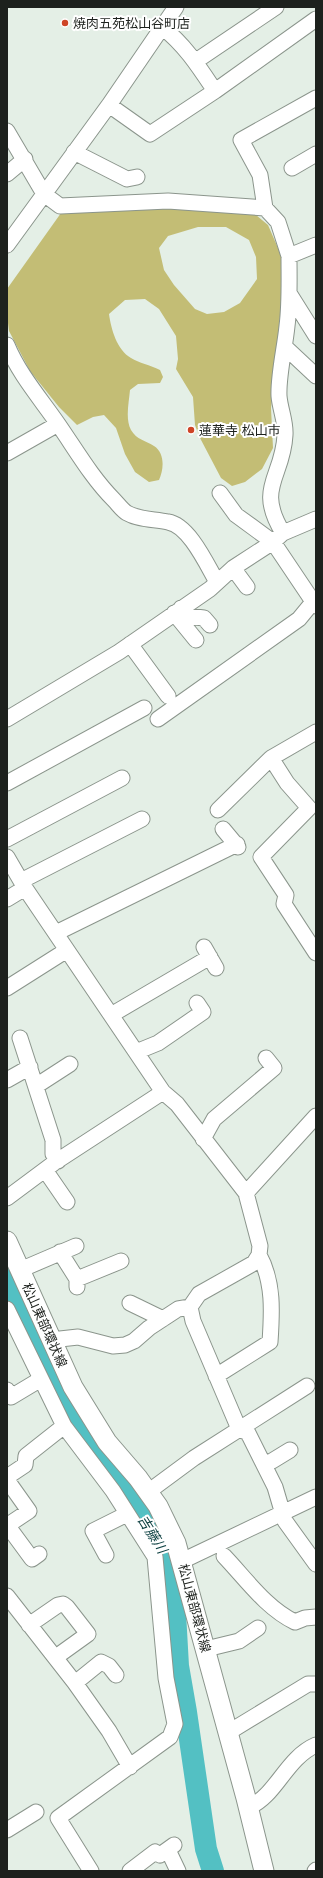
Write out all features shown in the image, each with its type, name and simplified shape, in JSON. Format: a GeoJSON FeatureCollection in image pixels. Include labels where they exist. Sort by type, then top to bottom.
{"type":"FeatureCollection","features":[{"type":"Feature","properties":{"kind":"main road","name":"松山東部環状線"},"geometry":{"type":"LineString","coordinates":[[7,1241],[73,1387],[93,1422],[107,1442],[148,1492],[168,1525],[182,1561],[249,1807],[264,1871]]}},
{"type":"Feature","properties":{"kind":"street"},"geometry":{"type":"LineString","coordinates":[[7,245],[109,105],[176,7]]}},
{"type":"Feature","properties":{"kind":"street"},"geometry":{"type":"LineString","coordinates":[[196,61],[276,7]]}},
{"type":"Feature","properties":{"kind":"street"},"geometry":{"type":"LineString","coordinates":[[109,105],[150,134],[215,91],[316,19]]}},
{"type":"Feature","properties":{"kind":"street"},"geometry":{"type":"LineString","coordinates":[[162,27],[178,40],[196,61],[215,91]]}},
{"type":"Feature","properties":{"kind":"street"},"geometry":{"type":"LineString","coordinates":[[158,719],[298,619],[315,604],[278,538],[270,500],[273,480],[284,449],[285,432],[279,395],[285,347],[289,293],[289,256],[278,222],[265,208],[260,175],[241,140],[316,98]]}},
{"type":"Feature","properties":{"kind":"street"},"geometry":{"type":"LineString","coordinates":[[7,131],[44,194],[60,206],[168,201],[265,208]]}},
{"type":"Feature","properties":{"kind":"street"},"geometry":{"type":"LineString","coordinates":[[74,152],[127,179],[137,177]]}},
{"type":"Feature","properties":{"kind":"street"},"geometry":{"type":"LineString","coordinates":[[292,168],[316,154]]}},
{"type":"Feature","properties":{"kind":"street"},"geometry":{"type":"LineString","coordinates":[[7,174],[24,159]]}},
{"type":"Feature","properties":{"kind":"street"},"geometry":{"type":"LineString","coordinates":[[289,256],[314,249]]}},
{"type":"Feature","properties":{"kind":"street"},"geometry":{"type":"LineString","coordinates":[[289,293],[316,336]]}},
{"type":"Feature","properties":{"kind":"street"},"geometry":{"type":"LineString","coordinates":[[7,345],[14,362],[92,474],[126,513],[140,518],[171,522],[182,529],[193,541],[217,582]]}},
{"type":"Feature","properties":{"kind":"street"},"geometry":{"type":"LineString","coordinates":[[285,347],[316,376]]}},
{"type":"Feature","properties":{"kind":"street"},"geometry":{"type":"LineString","coordinates":[[7,453],[58,424]]}},
{"type":"Feature","properties":{"kind":"street"},"geometry":{"type":"LineString","coordinates":[[220,494],[236,515],[278,538]]}},
{"type":"Feature","properties":{"kind":"street"},"geometry":{"type":"LineString","coordinates":[[7,719],[130,644],[210,589],[233,568],[278,538],[316,519]]}},
{"type":"Feature","properties":{"kind":"street"},"geometry":{"type":"LineString","coordinates":[[233,568],[247,587]]}},
{"type":"Feature","properties":{"kind":"street"},"geometry":{"type":"LineString","coordinates":[[178,610],[187,616],[204,618],[210,625]]}},
{"type":"Feature","properties":{"kind":"street"},"geometry":{"type":"LineString","coordinates":[[178,610],[196,640]]}},
{"type":"Feature","properties":{"kind":"street"},"geometry":{"type":"LineString","coordinates":[[130,644],[168,696]]}},
{"type":"Feature","properties":{"kind":"street"},"geometry":{"type":"LineString","coordinates":[[7,783],[144,708]]}},
{"type":"Feature","properties":{"kind":"street"},"geometry":{"type":"LineString","coordinates":[[218,810],[271,758],[316,732]]}},
{"type":"Feature","properties":{"kind":"street"},"geometry":{"type":"LineString","coordinates":[[271,758],[287,784],[312,812],[261,857],[286,894],[284,904],[316,953]]}},
{"type":"Feature","properties":{"kind":"street"},"geometry":{"type":"LineString","coordinates":[[7,839],[122,778]]}},
{"type":"Feature","properties":{"kind":"street"},"geometry":{"type":"LineString","coordinates":[[7,899],[23,884],[142,819]]}},
{"type":"Feature","properties":{"kind":"street"},"geometry":{"type":"LineString","coordinates":[[56,933],[238,845],[223,829]]}},
{"type":"Feature","properties":{"kind":"street"},"geometry":{"type":"LineString","coordinates":[[7,857],[23,884],[163,1092],[177,1104],[246,1193],[260,1246],[259,1255],[254,1263],[199,1294],[190,1307],[178,1309],[163,1318],[148,1328],[134,1341],[125,1345],[113,1346],[78,1337],[51,1340]]}},
{"type":"Feature","properties":{"kind":"street"},"geometry":{"type":"LineString","coordinates":[[7,988],[67,950]]}},
{"type":"Feature","properties":{"kind":"street"},"geometry":{"type":"LineString","coordinates":[[111,1015],[210,958]]}},
{"type":"Feature","properties":{"kind":"street"},"geometry":{"type":"LineString","coordinates":[[136,1052],[158,1043],[203,1012],[197,1002]]}},
{"type":"Feature","properties":{"kind":"street"},"geometry":{"type":"LineString","coordinates":[[20,1038],[53,1140],[53,1154],[58,1161]]}},
{"type":"Feature","properties":{"kind":"street"},"geometry":{"type":"LineString","coordinates":[[203,1139],[214,1120],[274,1068],[266,1058]]}},
{"type":"Feature","properties":{"kind":"street"},"geometry":{"type":"LineString","coordinates":[[36,1086],[70,1064]]}},
{"type":"Feature","properties":{"kind":"street"},"geometry":{"type":"LineString","coordinates":[[7,1080],[30,1067]]}},
{"type":"Feature","properties":{"kind":"street"},"geometry":{"type":"LineString","coordinates":[[7,1198],[58,1161],[163,1092]]}},
{"type":"Feature","properties":{"kind":"street"},"geometry":{"type":"LineString","coordinates":[[246,1193],[316,1116]]}},
{"type":"Feature","properties":{"kind":"street"},"geometry":{"type":"LineString","coordinates":[[45,1170],[67,1202]]}},
{"type":"Feature","properties":{"kind":"street"},"geometry":{"type":"LineString","coordinates":[[20,1270],[76,1246]]}},
{"type":"Feature","properties":{"kind":"street"},"geometry":{"type":"LineString","coordinates":[[60,1252],[77,1283],[120,1261]]}},
{"type":"Feature","properties":{"kind":"street"},"geometry":{"type":"LineString","coordinates":[[216,1376],[270,1342],[270,1283],[265,1266],[259,1255]]}},
{"type":"Feature","properties":{"kind":"street"},"geometry":{"type":"LineString","coordinates":[[130,1303],[163,1318]]}},
{"type":"Feature","properties":{"kind":"street"},"geometry":{"type":"LineString","coordinates":[[190,1307],[193,1321],[239,1429],[248,1433],[275,1487],[285,1520],[316,1564]]}},
{"type":"Feature","properties":{"kind":"street"},"geometry":{"type":"LineString","coordinates":[[7,1309],[64,1426],[127,1514],[155,1557],[166,1678],[175,1724],[170,1737],[58,1818],[91,1871]]}},
{"type":"Feature","properties":{"kind":"street"},"geometry":{"type":"LineString","coordinates":[[7,1390],[11,1397],[41,1379]]}},
{"type":"Feature","properties":{"kind":"street"},"geometry":{"type":"LineString","coordinates":[[148,1492],[194,1458],[307,1386]]}},
{"type":"Feature","properties":{"kind":"street"},"geometry":{"type":"LineString","coordinates":[[39,1554],[32,1559],[7,1525],[29,1511],[7,1479],[25,1465],[26,1456],[64,1426]]}},
{"type":"Feature","properties":{"kind":"street"},"geometry":{"type":"LineString","coordinates":[[263,1463],[272,1462],[290,1450]]}},
{"type":"Feature","properties":{"kind":"street"},"geometry":{"type":"LineString","coordinates":[[182,1561],[316,1497]]}},
{"type":"Feature","properties":{"kind":"street"},"geometry":{"type":"LineString","coordinates":[[106,1555],[93,1531],[127,1514]]}},
{"type":"Feature","properties":{"kind":"street"},"geometry":{"type":"LineString","coordinates":[[224,1556],[264,1600],[284,1617],[295,1622],[316,1617]]}},
{"type":"Feature","properties":{"kind":"street"},"geometry":{"type":"LineString","coordinates":[[7,1596],[75,1683],[109,1731],[130,1767]]}},
{"type":"Feature","properties":{"kind":"street"},"geometry":{"type":"LineString","coordinates":[[29,1625],[58,1605],[63,1604],[67,1607],[88,1634],[56,1657]]}},
{"type":"Feature","properties":{"kind":"street"},"geometry":{"type":"LineString","coordinates":[[206,1649],[239,1641],[258,1628]]}},
{"type":"Feature","properties":{"kind":"street"},"geometry":{"type":"LineString","coordinates":[[75,1683],[100,1662],[109,1666],[116,1674]]}},
{"type":"Feature","properties":{"kind":"street"},"geometry":{"type":"LineString","coordinates":[[228,1732],[308,1684],[316,1684]]}},
{"type":"Feature","properties":{"kind":"street"},"geometry":{"type":"LineString","coordinates":[[249,1807],[258,1803],[293,1761],[316,1745]]}},
{"type":"Feature","properties":{"kind":"street"},"geometry":{"type":"LineString","coordinates":[[7,1830],[36,1812]]}},
{"type":"Feature","properties":{"kind":"street"},"geometry":{"type":"LineString","coordinates":[[130,1871],[155,1852],[160,1855],[171,1847],[178,1871]]}},
{"type":"Feature","properties":{"kind":"shaded area"},"geometry":{"type":"Polygon","coordinates":[[[169,207],[256,215],[268,225],[281,255],[281,306],[271,408],[273,448],[262,469],[245,482],[232,486],[221,478],[200,438],[195,425],[193,397],[176,369],[178,359],[176,336],[159,309],[145,299],[125,300],[109,314],[113,332],[118,345],[122,350],[134,360],[160,370],[163,377],[160,383],[138,384],[130,390],[128,410],[129,426],[133,433],[158,449],[162,457],[163,466],[159,480],[149,482],[135,472],[125,454],[116,428],[104,415],[93,417],[77,425],[59,407],[30,371],[9,331],[7,315],[7,289],[61,213],[169,207]],[[198,227],[168,236],[159,248],[164,270],[174,285],[195,309],[207,314],[224,312],[240,303],[257,279],[256,257],[249,240],[226,227],[198,227]]]}},
{"type":"Feature","properties":{"kind":"waterway","name":"吉藤川"},"geometry":{"type":"LineString","coordinates":[[7,1277],[77,1426],[134,1503],[160,1541],[167,1555],[173,1577],[178,1666],[206,1849],[213,1871]]}},
{"type":"Feature","properties":{"kind":"place","name":"焼肉五苑松山谷町店"},"geometry":{"type":"Point","coordinates":[65,23]}},
{"type":"Feature","properties":{"kind":"place","name":"蓮華寺 松山市"},"geometry":{"type":"Point","coordinates":[191,430]}}]}
